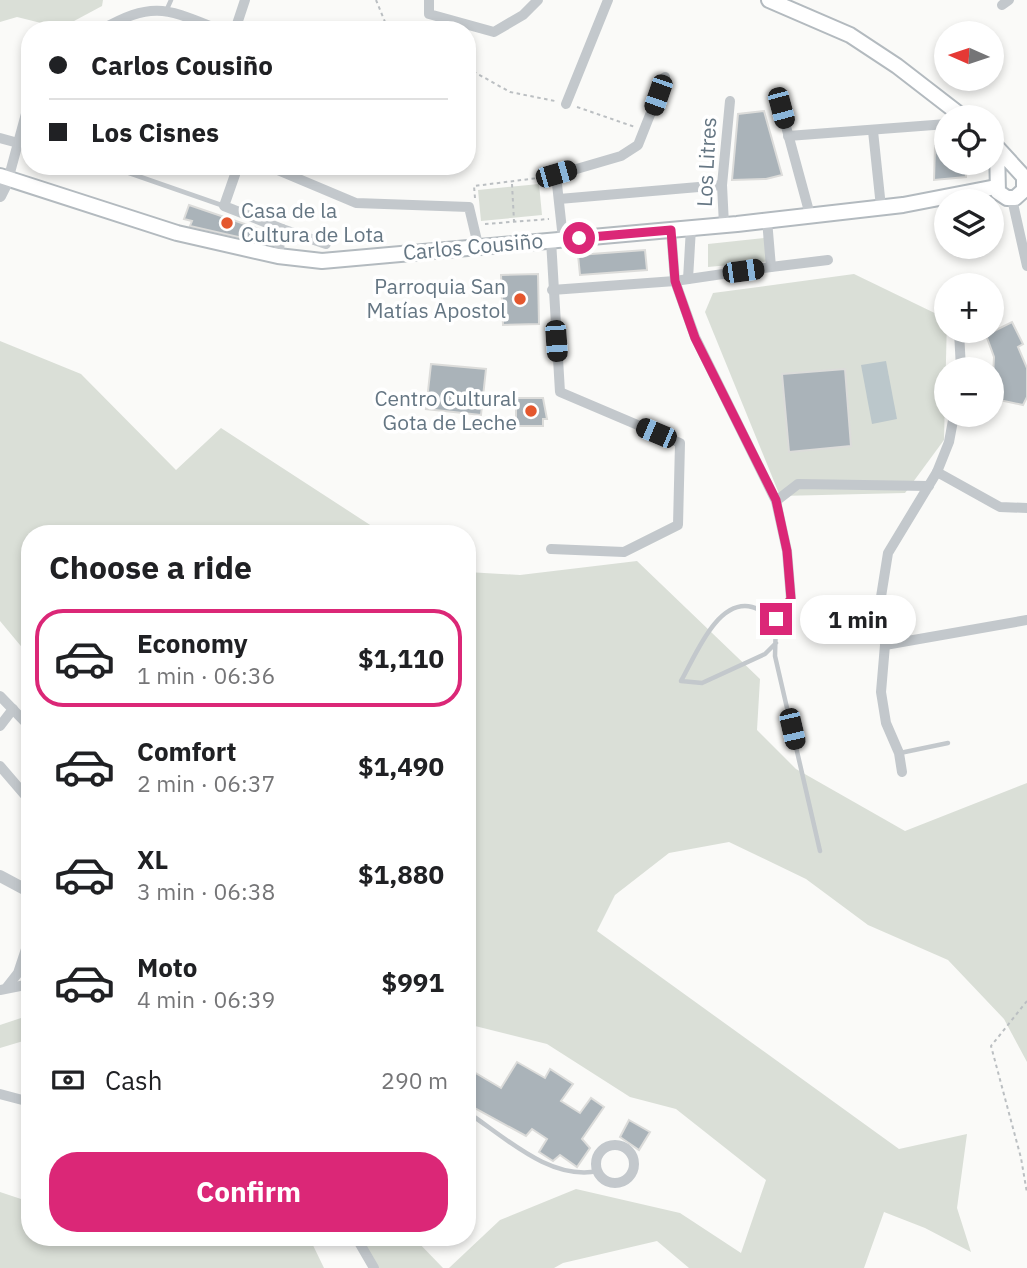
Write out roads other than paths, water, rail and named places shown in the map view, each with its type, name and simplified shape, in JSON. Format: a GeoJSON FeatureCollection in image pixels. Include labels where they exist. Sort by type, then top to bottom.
{"type":"FeatureCollection","features":[{"type":"Feature","properties":{"kind":"main road"},"geometry":{"type":"LineString","coordinates":[[769,0],[850,36],[897,66],[947,105]]}},
{"type":"Feature","properties":{"kind":"main road"},"geometry":{"type":"LineString","coordinates":[[997,175],[1002,196],[1020,196],[1025,187],[1022,175],[1004,156]]}},
{"type":"Feature","properties":{"kind":"main road"},"geometry":{"type":"LineString","coordinates":[[997,181],[1009,169],[1022,175]]}},
{"type":"Feature","properties":{"kind":"main road","name":"Carlos Cousiño"},"geometry":{"type":"LineString","coordinates":[[4,178],[177,233],[278,256],[346,260],[478,245],[724,225],[881,207],[997,181]]}},
{"type":"Feature","properties":{"kind":"street"},"geometry":{"type":"LineString","coordinates":[[238,21],[246,0]]}},
{"type":"Feature","properties":{"kind":"street"},"geometry":{"type":"LineString","coordinates":[[429,0],[429,14],[454,21]]}},
{"type":"Feature","properties":{"kind":"street"},"geometry":{"type":"LineString","coordinates":[[476,27],[494,32],[523,15],[538,0]]}},
{"type":"Feature","properties":{"kind":"street"},"geometry":{"type":"LineString","coordinates":[[566,104],[608,0]]}},
{"type":"Feature","properties":{"kind":"street"},"geometry":{"type":"LineString","coordinates":[[117,21],[133,12],[169,4],[202,21]]}},
{"type":"Feature","properties":{"kind":"street"},"geometry":{"type":"LineString","coordinates":[[551,549],[624,552],[678,526],[680,443],[560,392],[552,290],[561,218],[556,174],[621,156],[638,145],[665,77]]}},
{"type":"Feature","properties":{"kind":"street","name":"Los Litres"},"geometry":{"type":"LineString","coordinates":[[724,225],[722,185],[730,101]]}},
{"type":"Feature","properties":{"kind":"street"},"geometry":{"type":"LineString","coordinates":[[781,108],[810,215]]}},
{"type":"Feature","properties":{"kind":"street"},"geometry":{"type":"LineString","coordinates":[[788,136],[934,125]]}},
{"type":"Feature","properties":{"kind":"street"},"geometry":{"type":"LineString","coordinates":[[873,131],[881,207]]}},
{"type":"Feature","properties":{"kind":"street"},"geometry":{"type":"LineString","coordinates":[[0,197],[21,132]]}},
{"type":"Feature","properties":{"kind":"street"},"geometry":{"type":"LineString","coordinates":[[0,138],[18,143]]}},
{"type":"Feature","properties":{"kind":"street"},"geometry":{"type":"LineString","coordinates":[[235,175],[223,206],[326,244]]}},
{"type":"Feature","properties":{"kind":"street"},"geometry":{"type":"LineString","coordinates":[[289,175],[356,203],[469,207],[478,245]]}},
{"type":"Feature","properties":{"kind":"street"},"geometry":{"type":"LineString","coordinates":[[559,199],[722,185]]}},
{"type":"Feature","properties":{"kind":"street"},"geometry":{"type":"LineString","coordinates":[[1020,196],[1027,267]]}},
{"type":"Feature","properties":{"kind":"street"},"geometry":{"type":"LineString","coordinates":[[767,220],[771,267]]}},
{"type":"Feature","properties":{"kind":"street"},"geometry":{"type":"LineString","coordinates":[[688,279],[691,228]]}},
{"type":"Feature","properties":{"kind":"street"},"geometry":{"type":"LineString","coordinates":[[278,256],[282,229]]}},
{"type":"Feature","properties":{"kind":"street"},"geometry":{"type":"LineString","coordinates":[[671,230],[675,281],[695,338],[776,500],[787,551],[791,599],[776,619]]}},
{"type":"Feature","properties":{"kind":"street"},"geometry":{"type":"LineString","coordinates":[[552,290],[675,281],[828,260]]}},
{"type":"Feature","properties":{"kind":"street"},"geometry":{"type":"LineString","coordinates":[[902,772],[899,753],[886,723],[881,692],[885,645],[880,603],[888,554],[937,472],[952,427]]}},
{"type":"Feature","properties":{"kind":"street"},"geometry":{"type":"LineString","coordinates":[[937,472],[1000,507],[1027,508]]}},
{"type":"Feature","properties":{"kind":"street"},"geometry":{"type":"LineString","coordinates":[[776,500],[798,484],[929,486]]}},
{"type":"Feature","properties":{"kind":"street"},"geometry":{"type":"LineString","coordinates":[[885,645],[1027,620]]}},
{"type":"Feature","properties":{"kind":"street"},"geometry":{"type":"LineString","coordinates":[[0,696],[21,717]]}},
{"type":"Feature","properties":{"kind":"street"},"geometry":{"type":"LineString","coordinates":[[0,726],[13,709]]}},
{"type":"Feature","properties":{"kind":"street"},"geometry":{"type":"LineString","coordinates":[[0,766],[21,791]]}},
{"type":"Feature","properties":{"kind":"street"},"geometry":{"type":"LineString","coordinates":[[0,876],[21,887]]}},
{"type":"Feature","properties":{"kind":"street"},"geometry":{"type":"LineString","coordinates":[[3,988],[18,973],[21,964]]}},
{"type":"Feature","properties":{"kind":"street"},"geometry":{"type":"LineString","coordinates":[[3,988],[21,985]]}},
{"type":"Feature","properties":{"kind":"street"},"geometry":{"type":"LineString","coordinates":[[0,1094],[21,1100]]}},
{"type":"Feature","properties":{"kind":"street"},"geometry":{"type":"LineString","coordinates":[[361,1246],[374,1268]]}},
{"type":"Feature","properties":{"kind":"lane"},"geometry":{"type":"LineString","coordinates":[[135,175],[223,206]]}},
{"type":"Feature","properties":{"kind":"lane"},"geometry":{"type":"LineString","coordinates":[[776,643],[765,654],[702,683],[681,681],[719,616],[736,607],[751,607],[776,619],[776,643],[775,656],[820,851]]}},
{"type":"Feature","properties":{"kind":"lane"},"geometry":{"type":"LineString","coordinates":[[899,753],[948,743]]}},
{"type":"Feature","properties":{"kind":"lane"},"geometry":{"type":"LineString","coordinates":[[476,1118],[550,1166],[566,1172],[598,1171]]}},
{"type":"Feature","properties":{"kind":"place","name":"Casa de la Cultura de Lota"},"geometry":{"type":"Point","coordinates":[227,223]}},
{"type":"Feature","properties":{"kind":"place","name":"Parroquia San Matías Apostol"},"geometry":{"type":"Point","coordinates":[520,299]}},
{"type":"Feature","properties":{"kind":"place","name":"Centro Cultural Gota de Leche"},"geometry":{"type":"Point","coordinates":[531,411]}}]}
